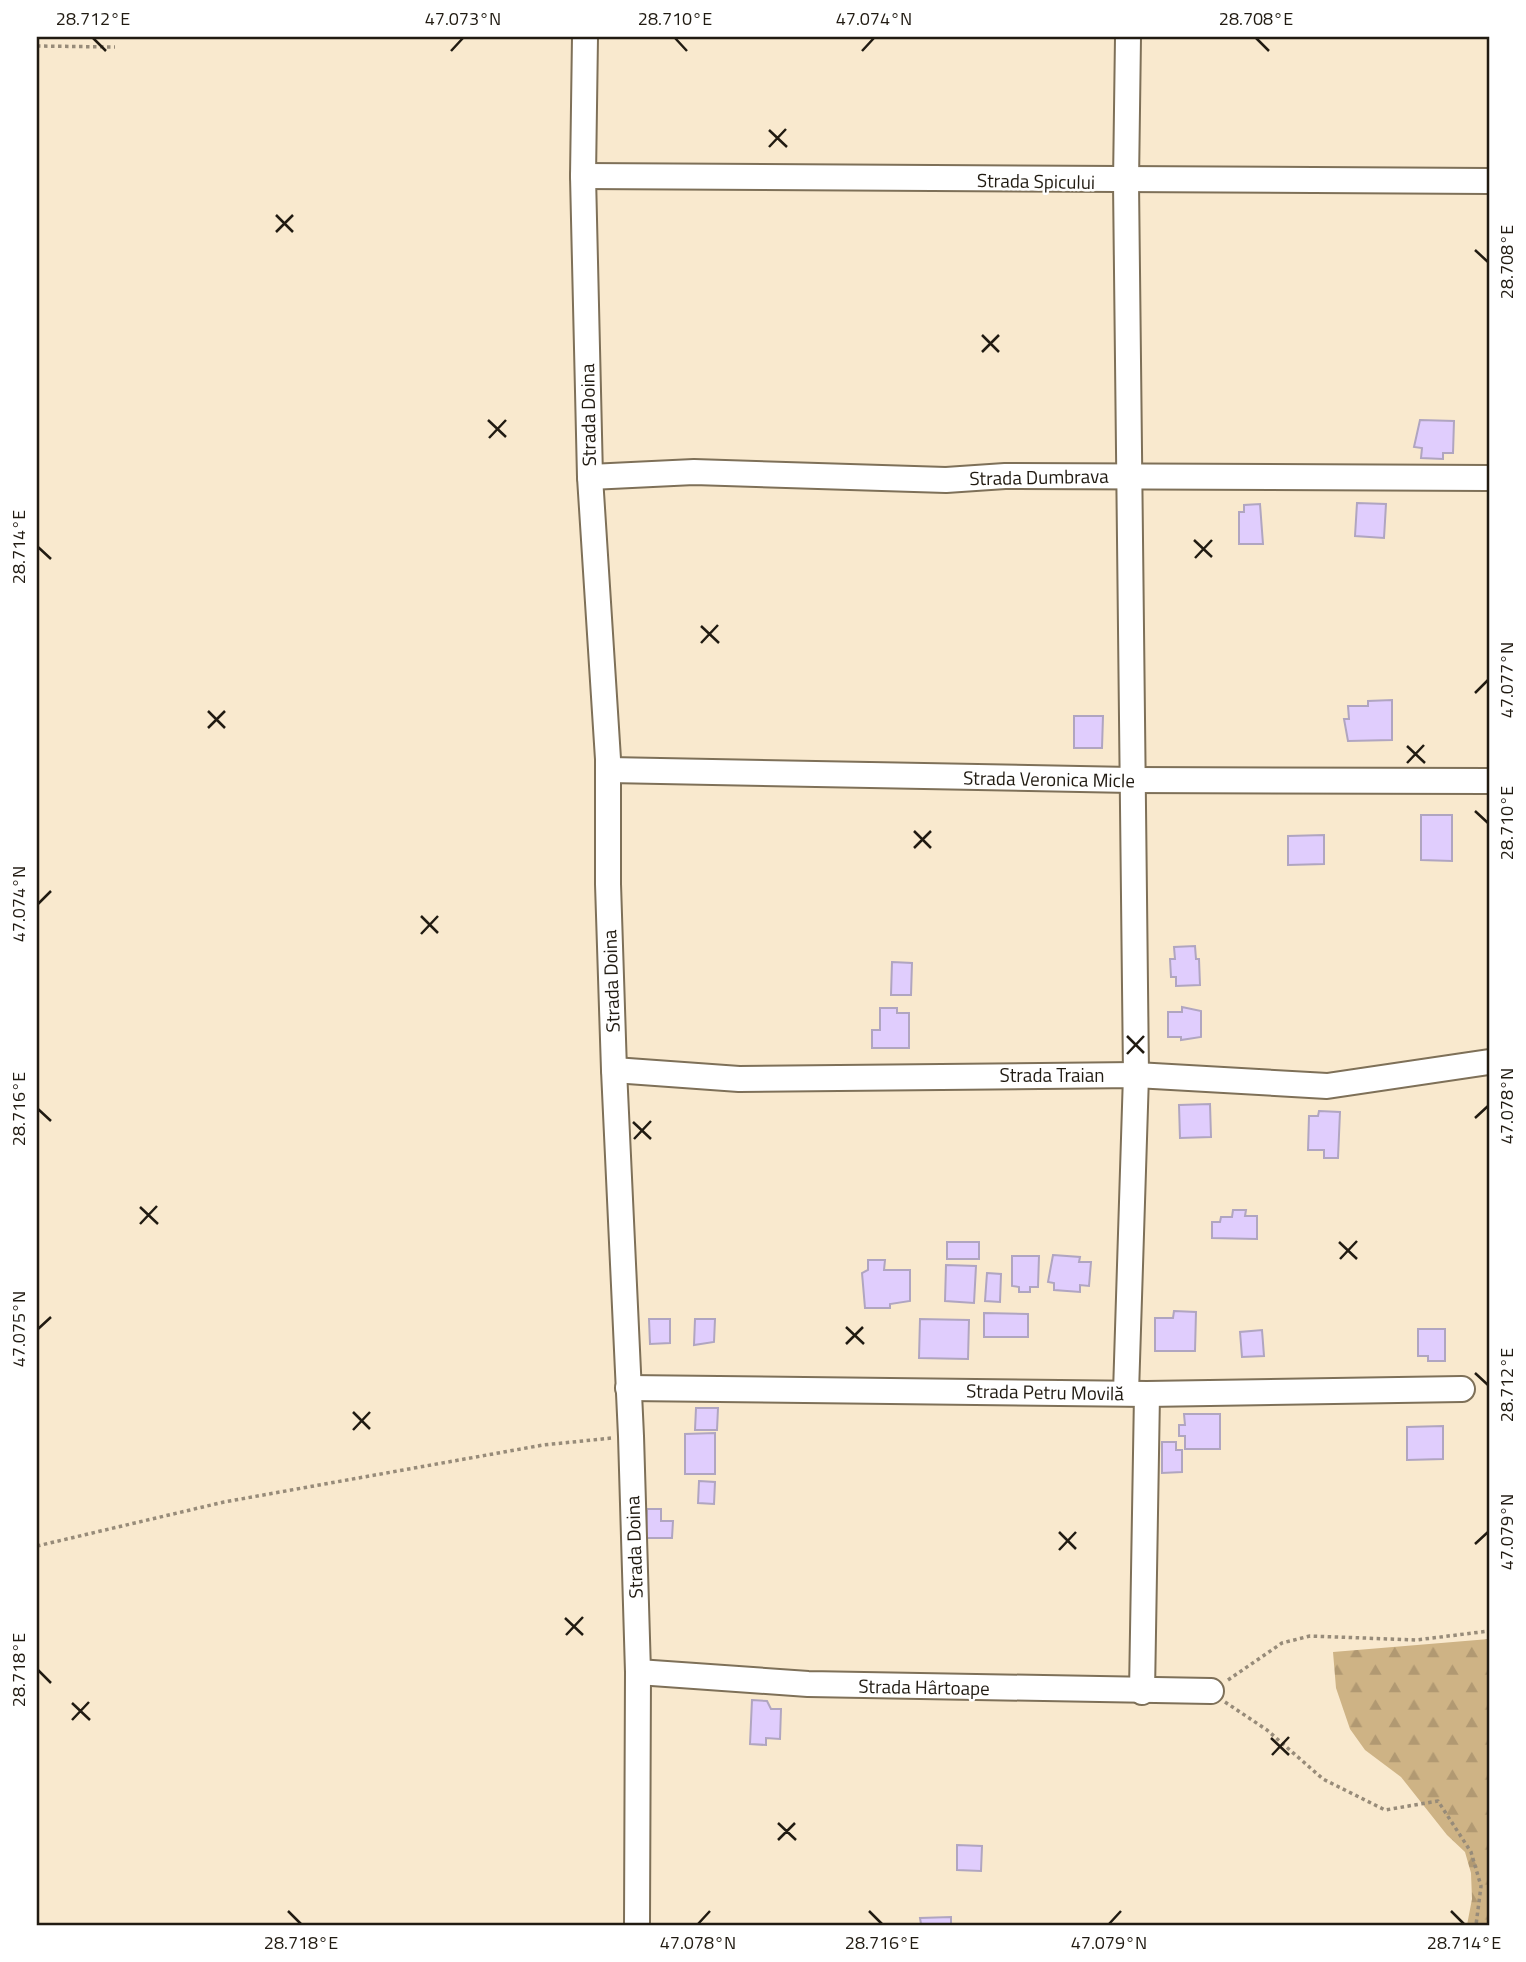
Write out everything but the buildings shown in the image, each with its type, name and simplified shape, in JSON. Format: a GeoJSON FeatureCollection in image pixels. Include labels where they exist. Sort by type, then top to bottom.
{"type":"FeatureCollection","features":[{"type":"Feature","properties":{"kind":"street","name":"Strada Doina"},"geometry":{"type":"LineString","coordinates":[[585,37],[583,176],[590,477],[609,770],[608,884],[638,1672],[637,1925]]}},
{"type":"Feature","properties":{"kind":"street"},"geometry":{"type":"LineString","coordinates":[[1128,37],[1128,476],[1136,1075],[1136,1394],[1142,1692]]}},
{"type":"Feature","properties":{"kind":"street","name":"Strada Spicului"},"geometry":{"type":"LineString","coordinates":[[583,176],[1126,182],[1489,181]]}},
{"type":"Feature","properties":{"kind":"street","name":"Strada Dumbrava"},"geometry":{"type":"LineString","coordinates":[[590,477],[694,472],[946,480],[1128,476],[1489,478]]}},
{"type":"Feature","properties":{"kind":"street","name":"Strada Veronica Micle"},"geometry":{"type":"LineString","coordinates":[[609,770],[1131,780],[1489,781]]}},
{"type":"Feature","properties":{"kind":"street","name":"Strada Traian"},"geometry":{"type":"LineString","coordinates":[[614,1070],[740,1079],[1136,1075],[1327,1086],[1489,1062]]}},
{"type":"Feature","properties":{"kind":"street","name":"Strada Petru Movilă"},"geometry":{"type":"LineString","coordinates":[[628,1388],[1136,1394],[1462,1389]]}},
{"type":"Feature","properties":{"kind":"street","name":"Strada Hârtoape"},"geometry":{"type":"LineString","coordinates":[[638,1672],[808,1684],[1142,1692],[1210,1691]]}},
{"type":"Feature","properties":{"kind":"path"},"geometry":{"type":"LineString","coordinates":[[37,46],[115,47]]}},
{"type":"Feature","properties":{"kind":"path"},"geometry":{"type":"LineString","coordinates":[[37,1546],[223,1502],[543,1445],[631,1436]]}},
{"type":"Feature","properties":{"kind":"path"},"geometry":{"type":"LineString","coordinates":[[1476,1925],[1481,1886],[1471,1852],[1438,1801],[1385,1810],[1323,1779],[1267,1731],[1210,1691],[1282,1643],[1310,1636],[1416,1640],[1489,1631]]}},
{"type":"Feature","properties":{"kind":"green space"},"geometry":{"type":"Polygon","coordinates":[[[1489,1639],[1489,1925],[1467,1925],[1472,1899],[1471,1873],[1465,1852],[1447,1835],[1401,1777],[1365,1750],[1350,1729],[1336,1688],[1333,1652],[1489,1639]]]}}]}
